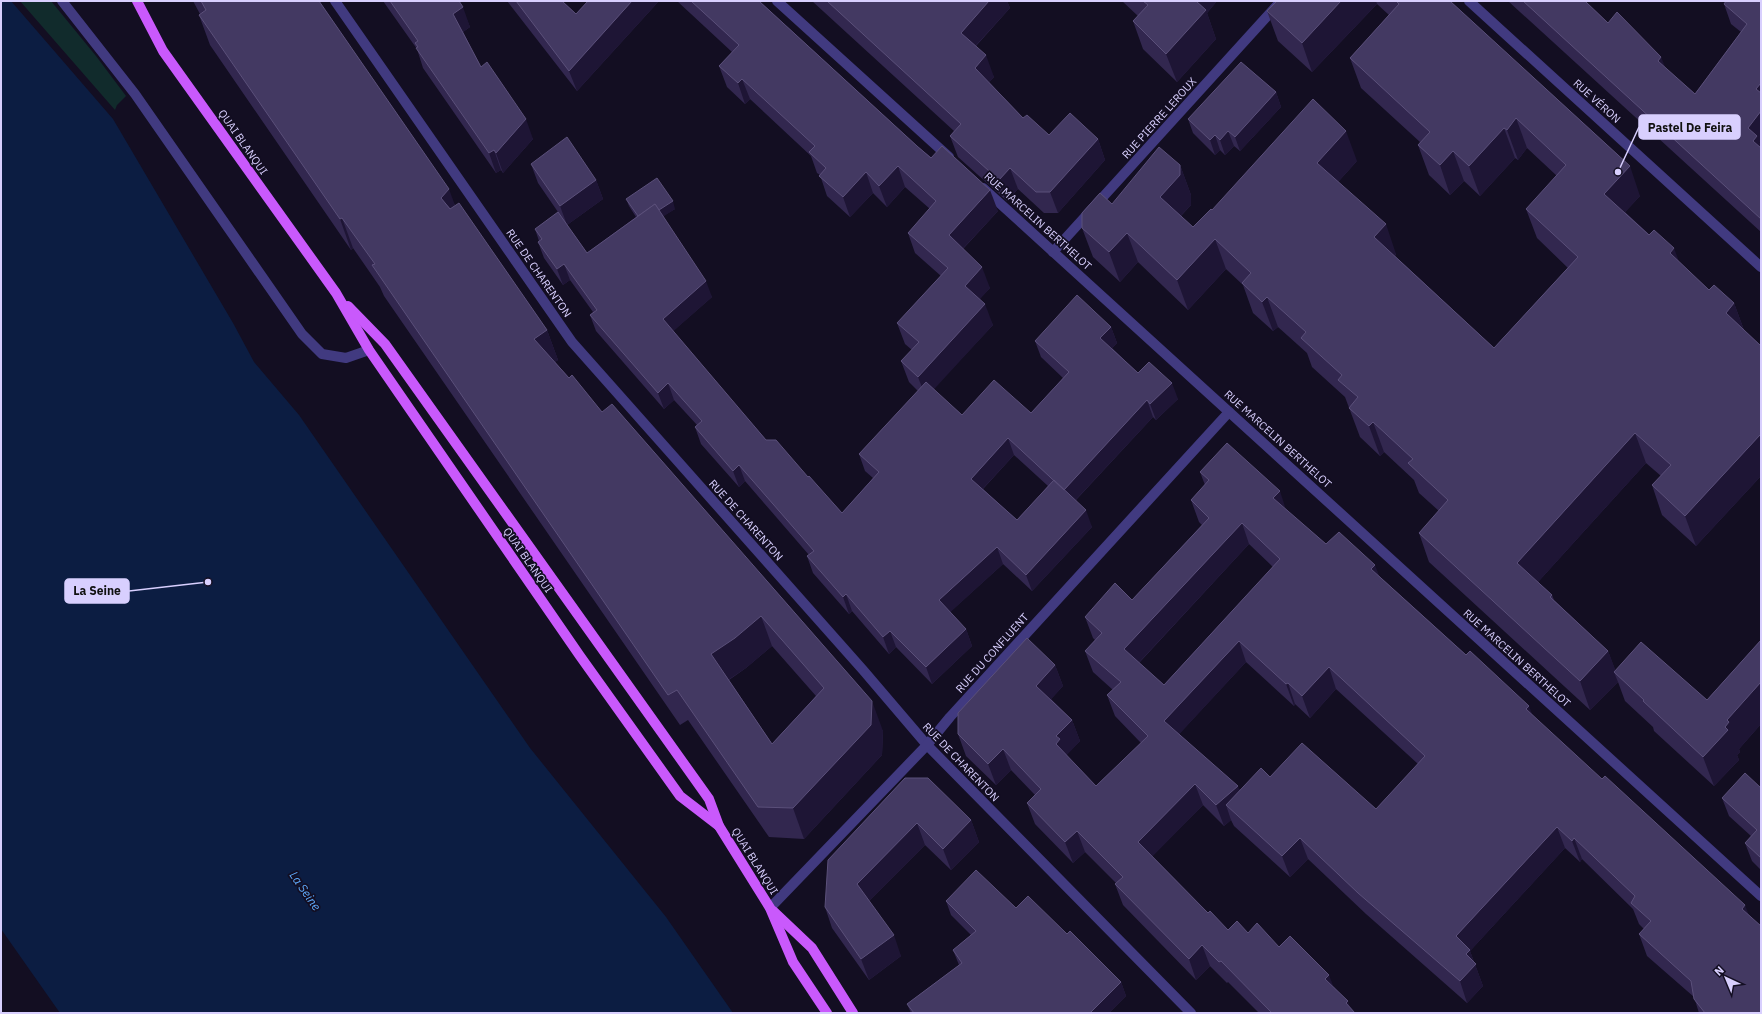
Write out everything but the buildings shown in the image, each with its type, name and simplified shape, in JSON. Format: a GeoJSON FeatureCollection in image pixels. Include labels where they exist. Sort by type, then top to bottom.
{"type":"FeatureCollection","features":[{"type":"Feature","properties":{"kind":"main road","name":"QUAI BLANQUI"},"geometry":{"type":"LineString","coordinates":[[136,1],[163,51],[336,293],[369,350],[580,656],[680,796],[719,826]]}},
{"type":"Feature","properties":{"kind":"main road","name":"QUAI BLANQUI"},"geometry":{"type":"LineString","coordinates":[[336,293],[385,344],[709,799],[719,826],[770,908],[793,962],[827,1013]]}},
{"type":"Feature","properties":{"kind":"main road","name":"QUAI BLANQUI"},"geometry":{"type":"LineString","coordinates":[[770,908],[812,948],[853,1013]]}},
{"type":"Feature","properties":{"kind":"street"},"geometry":{"type":"LineString","coordinates":[[62,1],[135,94],[302,334],[322,354],[346,358],[369,350]]}},
{"type":"Feature","properties":{"kind":"street","name":"RUE DE CHARENTON"},"geometry":{"type":"LineString","coordinates":[[335,1],[572,342],[858,664],[927,745],[1190,1013]]}},
{"type":"Feature","properties":{"kind":"street"},"geometry":{"type":"LineString","coordinates":[[778,1],[959,166]]}},
{"type":"Feature","properties":{"kind":"street","name":"RUE PIERRE LEROUX"},"geometry":{"type":"LineString","coordinates":[[1053,252],[1281,1]]}},
{"type":"Feature","properties":{"kind":"street","name":"RUE VÉRON"},"geometry":{"type":"LineString","coordinates":[[1469,1],[1761,267]]}},
{"type":"Feature","properties":{"kind":"street","name":"RUE MARCELIN BERTHELOT"},"geometry":{"type":"LineString","coordinates":[[977,182],[1761,896]]}},
{"type":"Feature","properties":{"kind":"street","name":"RUE DU CONFLUENT"},"geometry":{"type":"LineString","coordinates":[[770,908],[927,745],[950,717],[1229,412]]}},
{"type":"Feature","properties":{"kind":"green space"},"geometry":{"type":"Polygon","coordinates":[[[20,1],[51,1],[96,56],[126,96],[117,105],[115,110],[20,1]]]}},
{"type":"Feature","properties":{"kind":"water","name":"La Seine"},"geometry":{"type":"Polygon","coordinates":[[[1,1],[11,1],[113,119],[233,323],[254,362],[299,415],[530,748],[666,917],[733,1013],[60,1013],[1,929],[1,1]]]}},
{"type":"Feature","properties":{"kind":"place","name":"Pastel De Feira"},"geometry":{"type":"Point","coordinates":[1618,172]}},
{"type":"Feature","properties":{"kind":"place","name":"La Seine"},"geometry":{"type":"Point","coordinates":[208,582]}}]}
